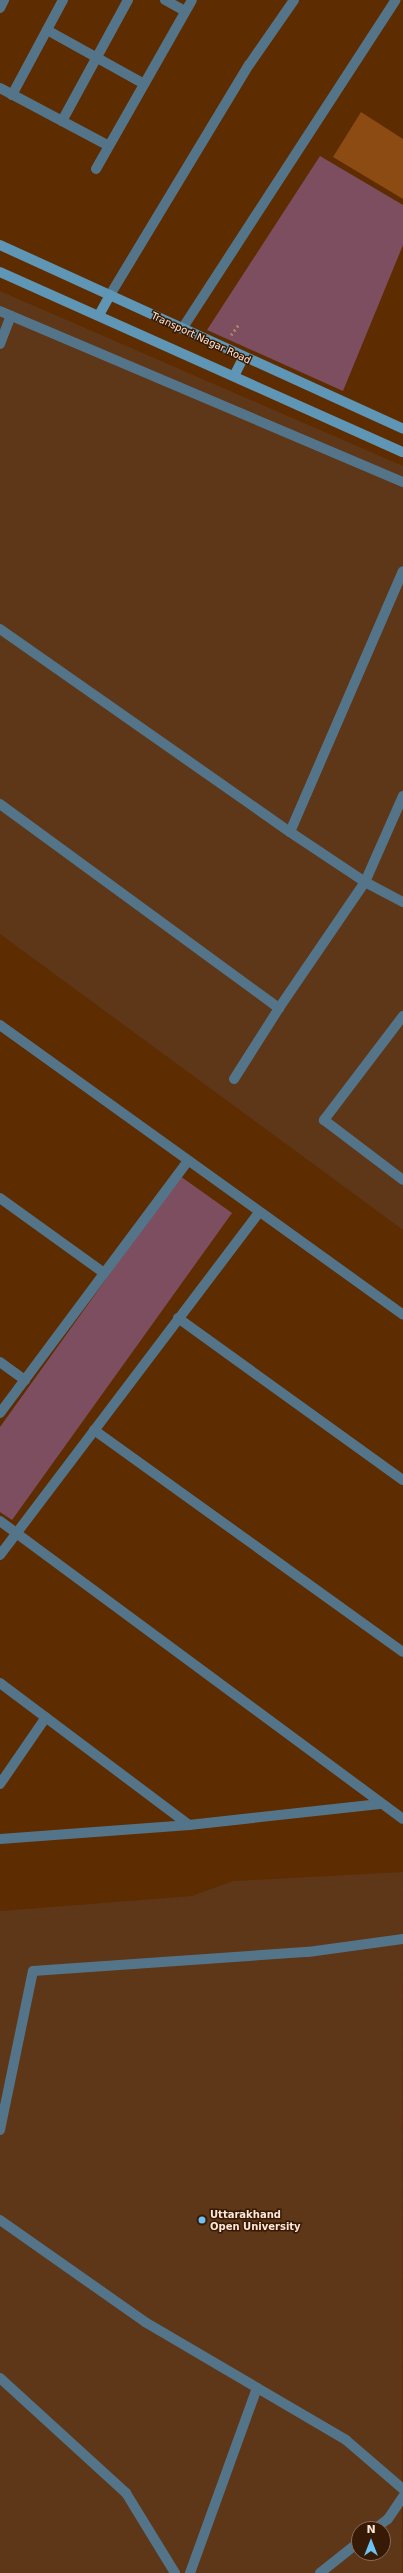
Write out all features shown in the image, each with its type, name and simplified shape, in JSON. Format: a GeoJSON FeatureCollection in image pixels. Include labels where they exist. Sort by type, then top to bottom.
{"type":"FeatureCollection","features":[{"type":"Feature","properties":{"kind":"main road","name":"Transport Nagar Road"},"geometry":{"type":"LineString","coordinates":[[0,245],[243,358],[403,428]]}},
{"type":"Feature","properties":{"kind":"main road","name":"Transport Nagar Road"},"geometry":{"type":"LineString","coordinates":[[0,272],[403,452]]}},
{"type":"Feature","properties":{"kind":"main road"},"geometry":{"type":"LineString","coordinates":[[99,315],[110,295]]}},
{"type":"Feature","properties":{"kind":"main road"},"geometry":{"type":"LineString","coordinates":[[234,376],[243,358]]}},
{"type":"Feature","properties":{"kind":"street"},"geometry":{"type":"LineString","coordinates":[[0,8],[4,0]]}},
{"type":"Feature","properties":{"kind":"street"},"geometry":{"type":"LineString","coordinates":[[12,95],[63,0]]}},
{"type":"Feature","properties":{"kind":"street"},"geometry":{"type":"LineString","coordinates":[[62,121],[128,0]]}},
{"type":"Feature","properties":{"kind":"street"},"geometry":{"type":"LineString","coordinates":[[165,0],[185,11]]}},
{"type":"Feature","properties":{"kind":"street"},"geometry":{"type":"LineString","coordinates":[[96,169],[192,0]]}},
{"type":"Feature","properties":{"kind":"street"},"geometry":{"type":"LineString","coordinates":[[110,295],[249,65],[294,0]]}},
{"type":"Feature","properties":{"kind":"street"},"geometry":{"type":"LineString","coordinates":[[182,329],[396,0]]}},
{"type":"Feature","properties":{"kind":"street"},"geometry":{"type":"LineString","coordinates":[[47,30],[144,84]]}},
{"type":"Feature","properties":{"kind":"street"},"geometry":{"type":"LineString","coordinates":[[0,88],[109,146]]}},
{"type":"Feature","properties":{"kind":"street"},"geometry":{"type":"LineString","coordinates":[[0,311],[403,482]]}},
{"type":"Feature","properties":{"kind":"street"},"geometry":{"type":"LineString","coordinates":[[0,344],[11,316]]}},
{"type":"Feature","properties":{"kind":"street"},"geometry":{"type":"LineString","coordinates":[[290,832],[403,571]]}},
{"type":"Feature","properties":{"kind":"street"},"geometry":{"type":"LineString","coordinates":[[0,628],[290,832],[365,882],[403,902]]}},
{"type":"Feature","properties":{"kind":"street"},"geometry":{"type":"LineString","coordinates":[[234,1079],[279,1008],[365,882],[403,796]]}},
{"type":"Feature","properties":{"kind":"street"},"geometry":{"type":"LineString","coordinates":[[0,804],[279,1008]]}},
{"type":"Feature","properties":{"kind":"street"},"geometry":{"type":"LineString","coordinates":[[403,1016],[324,1120],[403,1180]]}},
{"type":"Feature","properties":{"kind":"street"},"geometry":{"type":"LineString","coordinates":[[0,1025],[403,1315]]}},
{"type":"Feature","properties":{"kind":"street"},"geometry":{"type":"LineString","coordinates":[[0,1413],[188,1161]]}},
{"type":"Feature","properties":{"kind":"street"},"geometry":{"type":"LineString","coordinates":[[0,1198],[104,1273]]}},
{"type":"Feature","properties":{"kind":"street"},"geometry":{"type":"LineString","coordinates":[[0,1555],[259,1212]]}},
{"type":"Feature","properties":{"kind":"street"},"geometry":{"type":"LineString","coordinates":[[178,1318],[403,1480]]}},
{"type":"Feature","properties":{"kind":"street"},"geometry":{"type":"LineString","coordinates":[[0,1362],[25,1380]]}},
{"type":"Feature","properties":{"kind":"street"},"geometry":{"type":"LineString","coordinates":[[94,1430],[403,1652]]}},
{"type":"Feature","properties":{"kind":"street"},"geometry":{"type":"LineString","coordinates":[[0,1521],[380,1804],[403,1819]]}},
{"type":"Feature","properties":{"kind":"street"},"geometry":{"type":"LineString","coordinates":[[0,1683],[189,1825]]}},
{"type":"Feature","properties":{"kind":"street"},"geometry":{"type":"LineString","coordinates":[[0,1784],[46,1717]]}},
{"type":"Feature","properties":{"kind":"street"},"geometry":{"type":"LineString","coordinates":[[0,1840],[189,1825],[380,1804]]}},
{"type":"Feature","properties":{"kind":"street"},"geometry":{"type":"LineString","coordinates":[[0,2130],[33,1971],[308,1952],[403,1939]]}},
{"type":"Feature","properties":{"kind":"street"},"geometry":{"type":"LineString","coordinates":[[0,2220],[145,2322],[346,2440],[403,2489]]}},
{"type":"Feature","properties":{"kind":"street"},"geometry":{"type":"LineString","coordinates":[[0,2378],[126,2492],[175,2573]]}},
{"type":"Feature","properties":{"kind":"street"},"geometry":{"type":"LineString","coordinates":[[190,2573],[257,2388]]}},
{"type":"Feature","properties":{"kind":"street"},"geometry":{"type":"LineString","coordinates":[[384,2521],[403,2497]]}},
{"type":"Feature","properties":{"kind":"street"},"geometry":{"type":"LineString","coordinates":[[320,2573],[351,2548]]}},
{"type":"Feature","properties":{"kind":"shaded area"},"geometry":{"type":"Polygon","coordinates":[[[320,156],[403,205],[403,245],[343,391],[207,330],[320,156]]]}},
{"type":"Feature","properties":{"kind":"shaded area"},"geometry":{"type":"Polygon","coordinates":[[[0,291],[403,466],[403,1230],[0,934],[0,291]]]}},
{"type":"Feature","properties":{"kind":"shaded area"},"geometry":{"type":"Polygon","coordinates":[[[180,1176],[232,1213],[12,1520],[0,1512],[0,1427],[180,1176]]]}},
{"type":"Feature","properties":{"kind":"shaded area","name":"Uttarakhand Open University"},"geometry":{"type":"Polygon","coordinates":[[[403,1872],[402,2573],[0,2573],[0,1911],[192,1896],[233,1881],[403,1872]]]}},
{"type":"Feature","properties":{"kind":"building"},"geometry":{"type":"Polygon","coordinates":[[[361,112],[403,139],[403,199],[333,157],[361,112]]]}},
{"type":"Feature","properties":{"kind":"place","name":"Uttarakhand Open University"},"geometry":{"type":"Point","coordinates":[202,2220]}}]}
